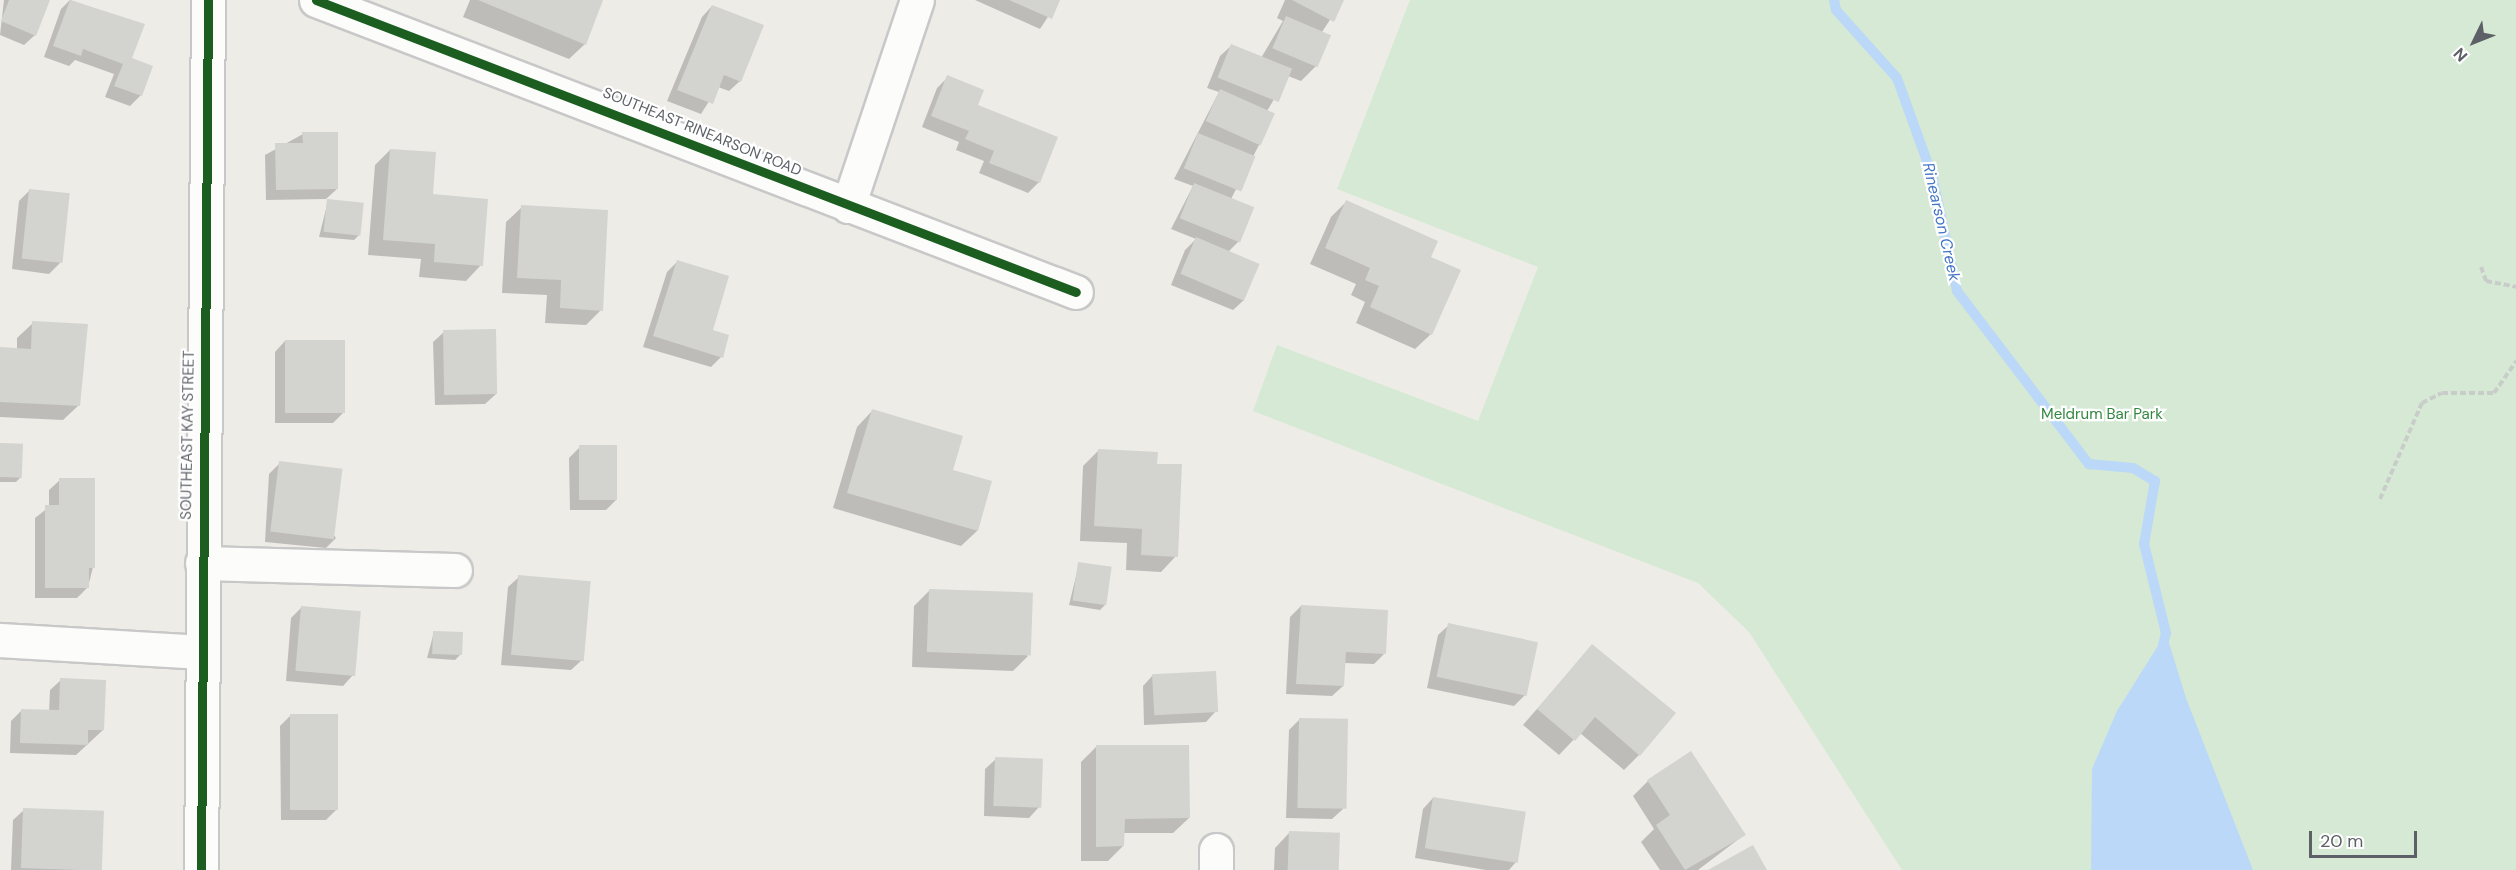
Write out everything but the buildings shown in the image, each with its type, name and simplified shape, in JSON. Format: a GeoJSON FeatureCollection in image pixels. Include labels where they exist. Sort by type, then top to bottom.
{"type":"FeatureCollection","features":[{"type":"Feature","properties":{"kind":"street","name":"SOUTHEAST KAY STREET"},"geometry":{"type":"LineString","coordinates":[[201,870],[208,0]]}},
{"type":"Feature","properties":{"kind":"street","name":"SOUTHEAST RINEARSON ROAD"},"geometry":{"type":"LineString","coordinates":[[316,0],[848,206],[1076,291]]}},
{"type":"Feature","properties":{"kind":"street"},"geometry":{"type":"LineString","coordinates":[[848,206],[917,0]]}},
{"type":"Feature","properties":{"kind":"street"},"geometry":{"type":"LineString","coordinates":[[202,563],[455,570]]}},
{"type":"Feature","properties":{"kind":"street"},"geometry":{"type":"LineString","coordinates":[[0,640],[202,652]]}},
{"type":"Feature","properties":{"kind":"path"},"geometry":{"type":"LineString","coordinates":[[2481,267],[2486,281],[2516,287]]}},
{"type":"Feature","properties":{"kind":"path"},"geometry":{"type":"LineString","coordinates":[[2380,499],[2422,403],[2442,393],[2494,393],[2516,361]]}},
{"type":"Feature","properties":{"kind":"green space","name":"Meldrum Bar Park"},"geometry":{"type":"Polygon","coordinates":[[[1410,0],[2516,0],[2516,870],[1902,870],[1749,632],[1698,583],[1253,411],[1277,345],[1478,421],[1538,267],[1337,189],[1410,0]]]}},
{"type":"Feature","properties":{"kind":"water"},"geometry":{"type":"Polygon","coordinates":[[[2166,633],[2186,698],[2253,870],[2091,870],[2092,769],[2117,711],[2166,633]]]}},
{"type":"Feature","properties":{"kind":"waterway","name":"Rinearson Creek"},"geometry":{"type":"LineString","coordinates":[[1834,0],[1836,10],[1897,78],[1932,175],[1957,291],[2089,464],[2133,468],[2155,481],[2144,544],[2166,633],[2163,645]]}},
{"type":"Feature","properties":{"kind":"cycle path"},"geometry":{"type":"LineString","coordinates":[[201,870],[208,0]]}},
{"type":"Feature","properties":{"kind":"cycle path"},"geometry":{"type":"LineString","coordinates":[[316,0],[1076,292]]}}]}
